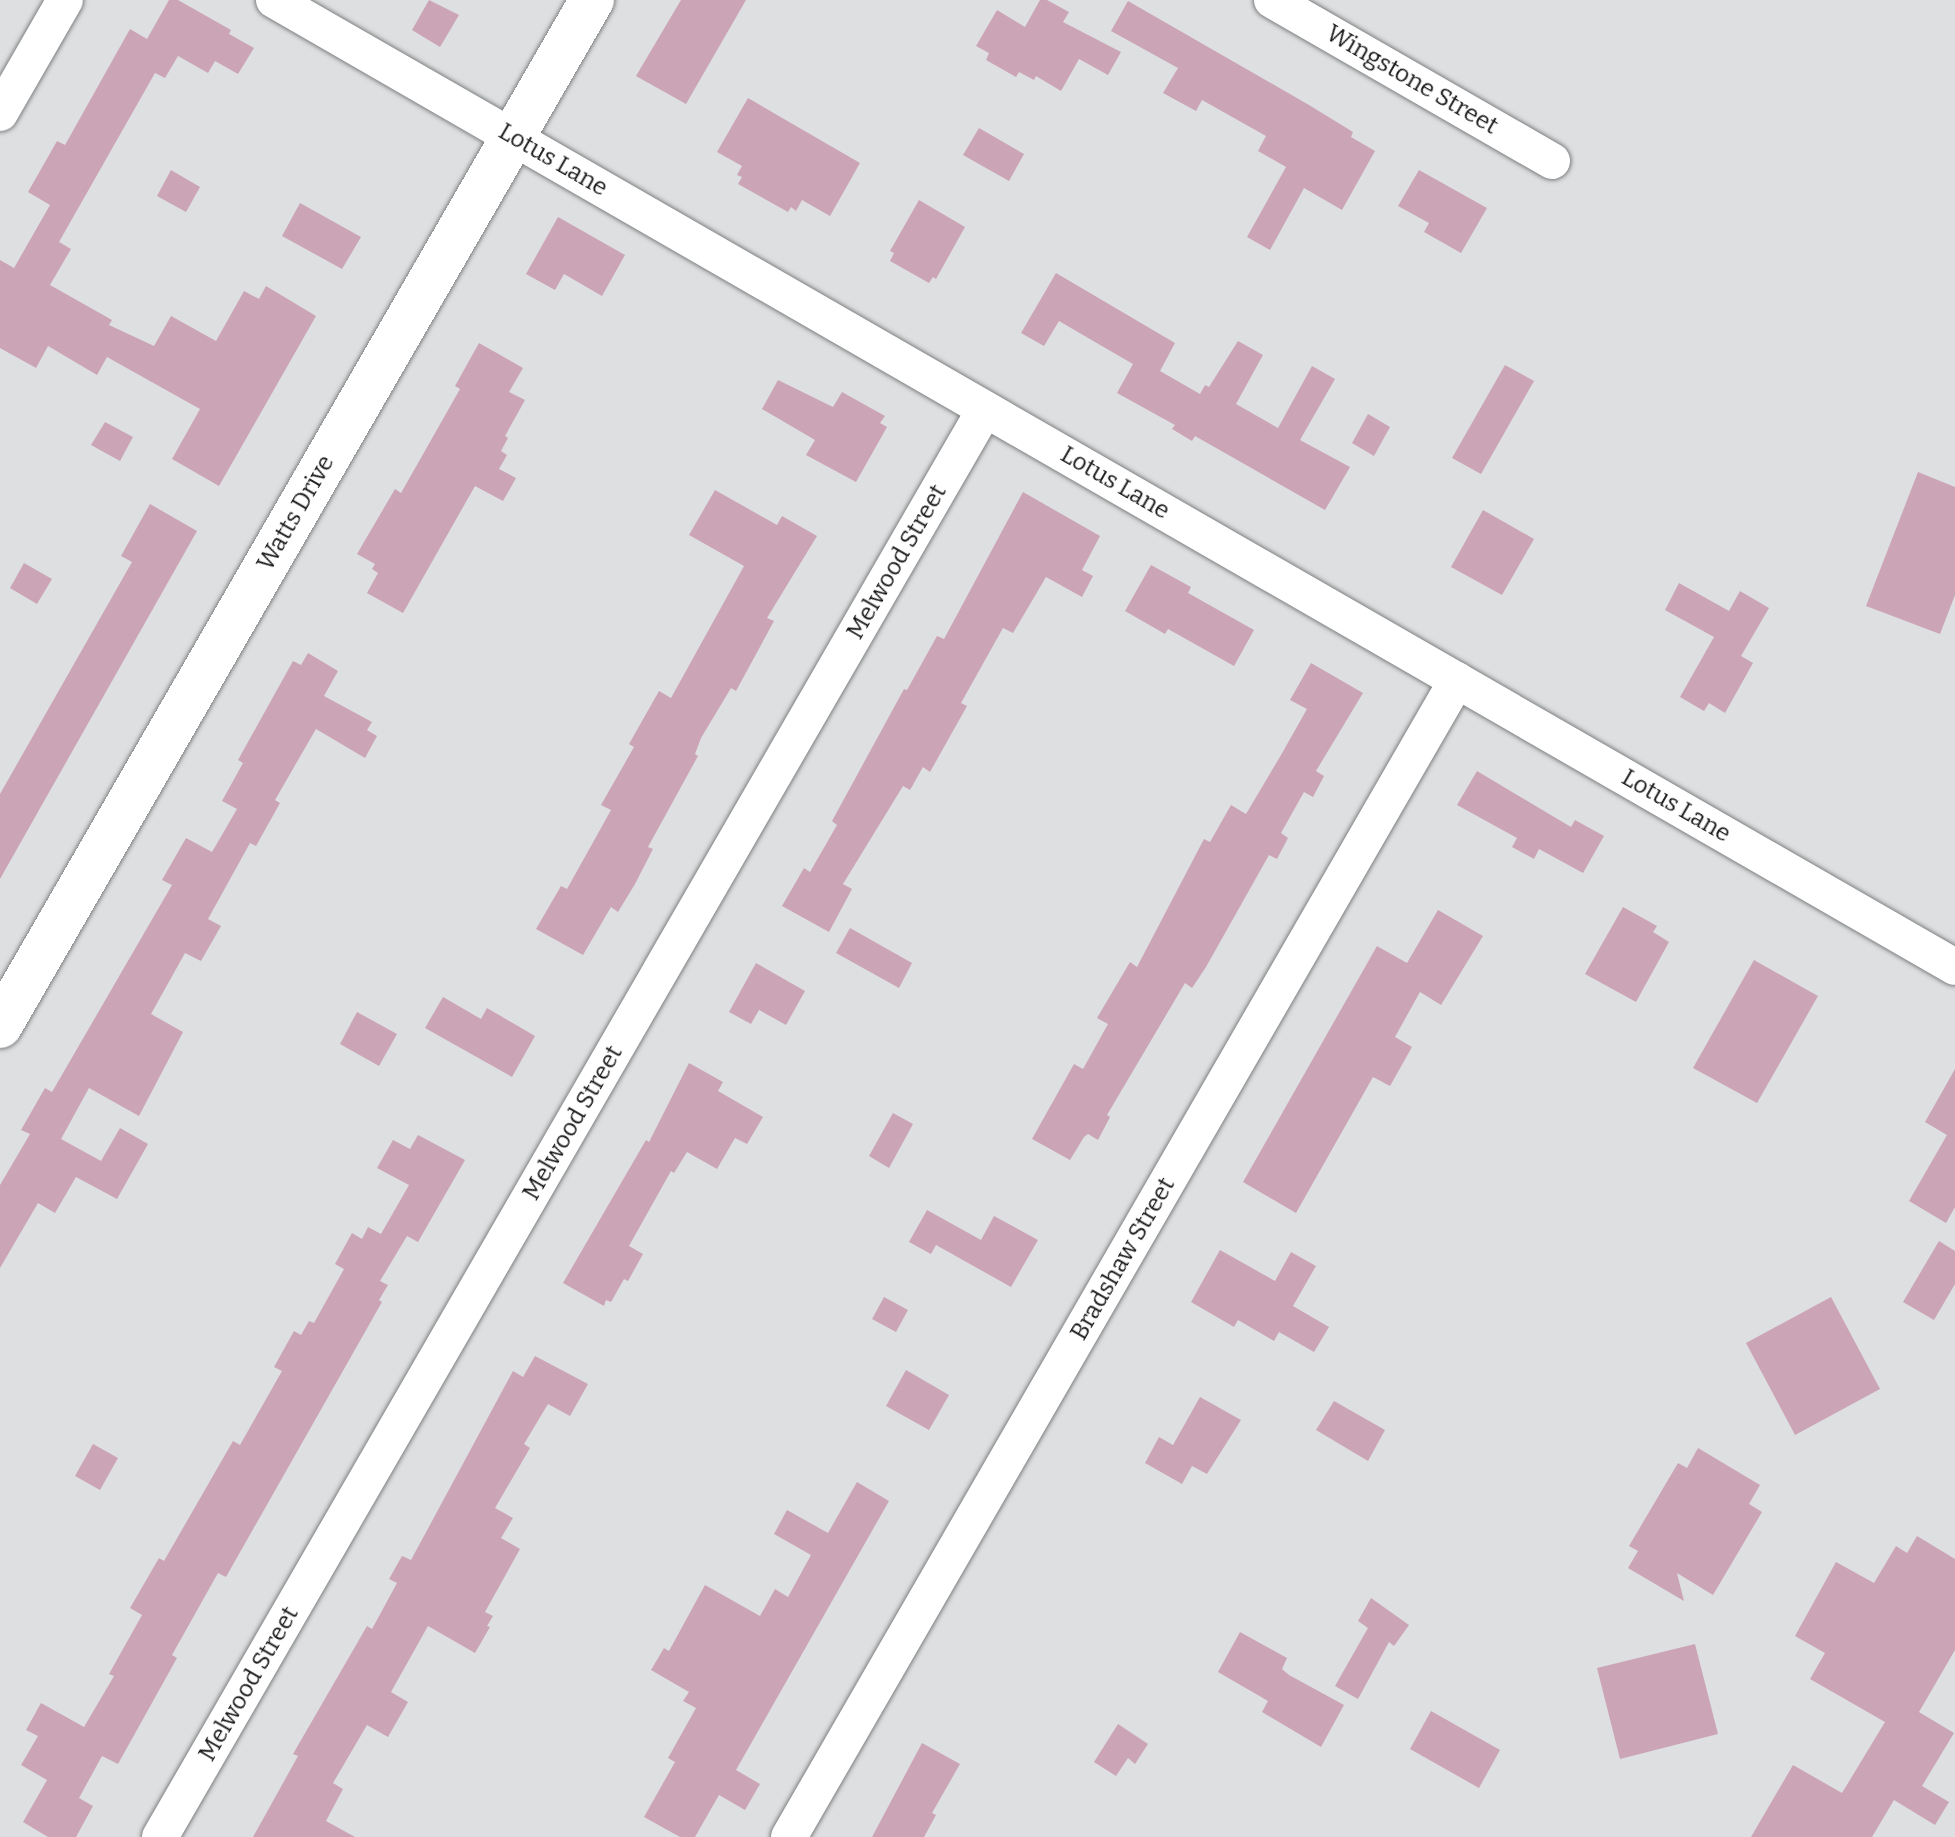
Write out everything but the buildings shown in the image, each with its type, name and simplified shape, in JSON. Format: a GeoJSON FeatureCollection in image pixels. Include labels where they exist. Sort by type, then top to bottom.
{"type":"FeatureCollection","features":[{"type":"Feature","properties":{"kind":"street"},"geometry":{"type":"LineString","coordinates":[[0,113],[65,0]]}},
{"type":"Feature","properties":{"kind":"street","name":"Lotus Lane"},"geometry":{"type":"LineString","coordinates":[[274,0],[1955,967]]}},
{"type":"Feature","properties":{"kind":"street","name":"Watts Drive"},"geometry":{"type":"LineString","coordinates":[[0,1026],[592,0]]}},
{"type":"Feature","properties":{"kind":"street","name":"Wingstone Street"},"geometry":{"type":"LineString","coordinates":[[1272,0],[1552,161]]}},
{"type":"Feature","properties":{"kind":"street","name":"Melwood Street"},"geometry":{"type":"LineString","coordinates":[[160,1837],[985,409]]}},
{"type":"Feature","properties":{"kind":"street","name":"Bradshaw Street"},"geometry":{"type":"LineString","coordinates":[[789,1837],[1457,680]]}}]}
